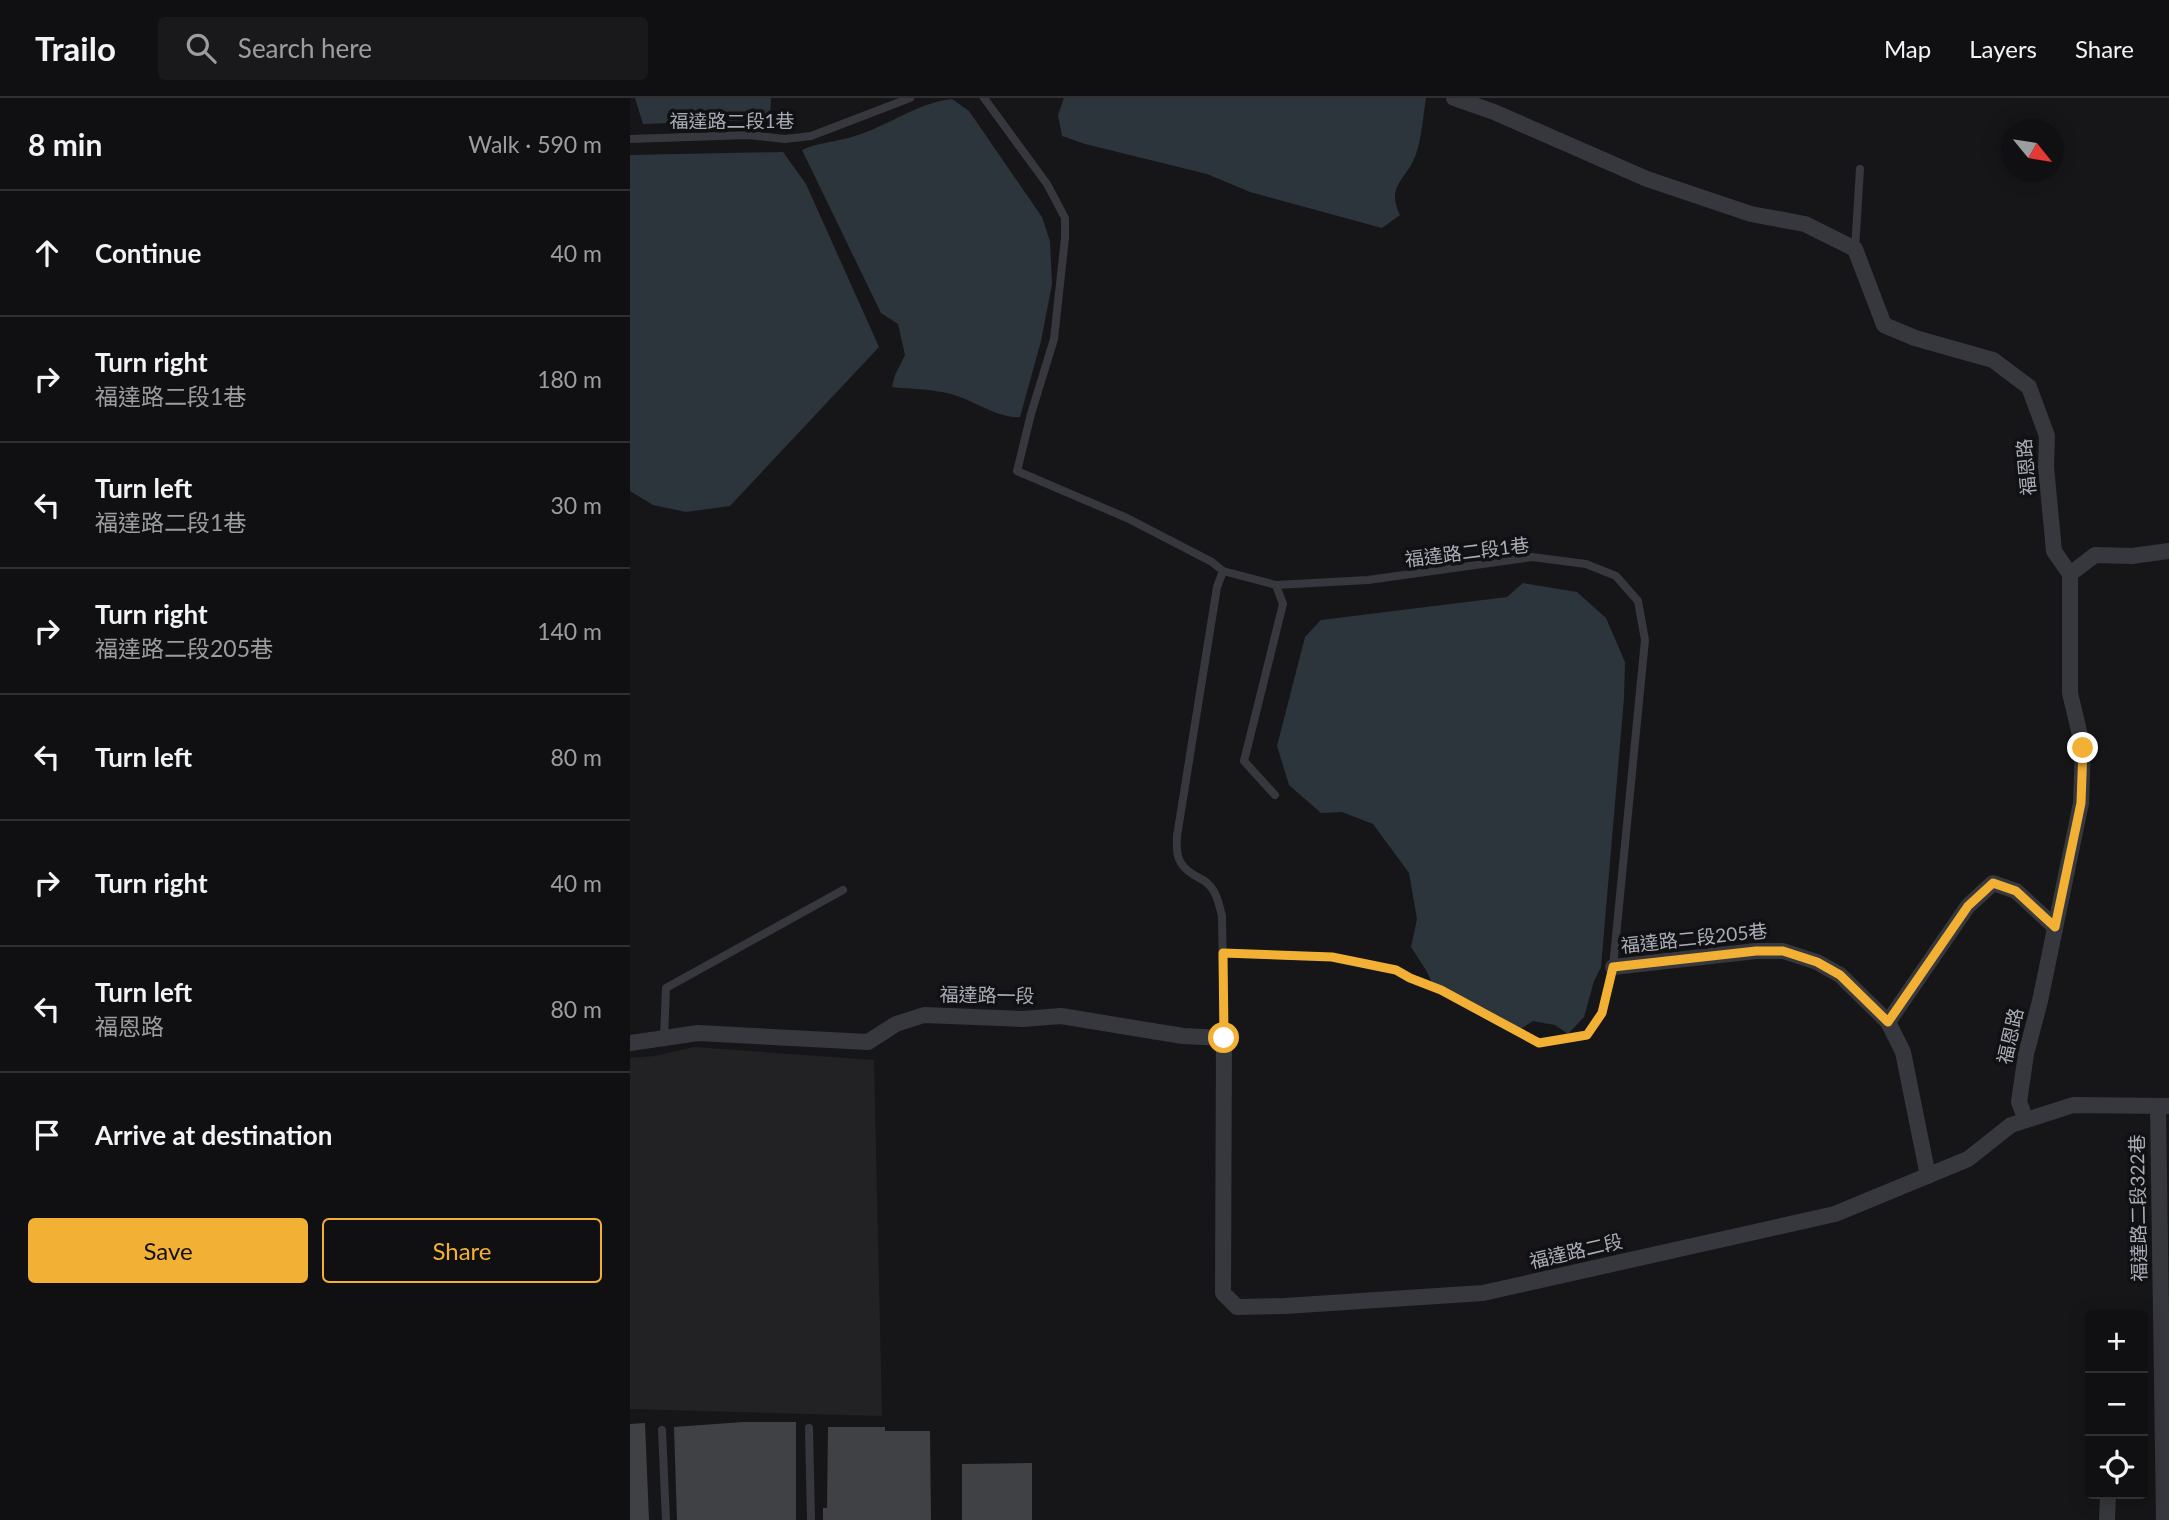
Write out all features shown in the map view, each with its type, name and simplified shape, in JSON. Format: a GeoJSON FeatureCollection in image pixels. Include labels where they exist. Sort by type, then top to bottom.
{"type":"FeatureCollection","features":[{"type":"Feature","properties":{"kind":"street"},"geometry":{"type":"LineString","coordinates":[[1454,98],[1494,112],[1647,179],[1751,215],[1805,224],[1855,249]]}},
{"type":"Feature","properties":{"kind":"street","name":"福恩路"},"geometry":{"type":"LineString","coordinates":[[1855,249],[1884,325],[1915,338],[1993,360],[2029,387],[2047,436],[2046,467],[2054,551],[2070,574],[2070,693],[2083,748],[2081,803],[2026,1054],[2019,1102],[2026,1120]]}},
{"type":"Feature","properties":{"kind":"street"},"geometry":{"type":"LineString","coordinates":[[2070,574],[2095,555],[2132,556],[2169,551]]}},
{"type":"Feature","properties":{"kind":"street"},"geometry":{"type":"LineString","coordinates":[[1888,1022],[1968,906],[1993,883],[2016,891],[2055,927]]}},
{"type":"Feature","properties":{"kind":"street","name":"福達路二段205巷"},"geometry":{"type":"LineString","coordinates":[[1613,967],[1756,951],[1783,951],[1817,962],[1840,975],[1888,1022],[1903,1052],[1928,1176]]}},
{"type":"Feature","properties":{"kind":"street","name":"福達路一段"},"geometry":{"type":"LineString","coordinates":[[630,1043],[698,1033],[868,1042],[896,1024],[924,1015],[1023,1019],[1061,1016],[1183,1036],[1224,1038]]}},
{"type":"Feature","properties":{"kind":"street","name":"福達路二段"},"geometry":{"type":"LineString","coordinates":[[1224,1038],[1223,1293],[1237,1307],[1483,1293],[1835,1214],[1968,1159],[2011,1125],[2073,1105],[2163,1106]]}},
{"type":"Feature","properties":{"kind":"street","name":"福達路二段322巷"},"geometry":{"type":"LineString","coordinates":[[2163,1106],[2164,1520]]}},
{"type":"Feature","properties":{"kind":"street"},"geometry":{"type":"LineString","coordinates":[[2107,1520],[2108,1499]]}},
{"type":"Feature","properties":{"kind":"lane","name":"福達路二段1巷"},"geometry":{"type":"LineString","coordinates":[[630,139],[748,135],[785,139],[811,136],[910,98]]}},
{"type":"Feature","properties":{"kind":"lane","name":"福達路二段1巷"},"geometry":{"type":"LineString","coordinates":[[984,98],[1048,184],[1065,218],[1054,339],[1017,471],[1127,517],[1212,562],[1223,572],[1276,585],[1368,580],[1532,557],[1587,564],[1616,576],[1638,601],[1645,640],[1613,967],[1602,1013],[1587,1035],[1539,1043],[1441,990],[1396,970],[1332,957],[1223,953]]}},
{"type":"Feature","properties":{"kind":"lane"},"geometry":{"type":"LineString","coordinates":[[1855,249],[1860,169]]}},
{"type":"Feature","properties":{"kind":"lane"},"geometry":{"type":"LineString","coordinates":[[1223,572],[1217,587],[1177,836],[1177,853],[1181,865],[1208,884],[1217,897],[1222,916],[1224,1038]]}},
{"type":"Feature","properties":{"kind":"lane"},"geometry":{"type":"LineString","coordinates":[[1275,795],[1244,761],[1283,604],[1276,585]]}},
{"type":"Feature","properties":{"kind":"lane"},"geometry":{"type":"LineString","coordinates":[[664,1039],[666,988],[843,890]]}},
{"type":"Feature","properties":{"kind":"lane"},"geometry":{"type":"LineString","coordinates":[[809,1428],[811,1520]]}},
{"type":"Feature","properties":{"kind":"lane"},"geometry":{"type":"LineString","coordinates":[[662,1430],[666,1520]]}},
{"type":"Feature","properties":{"kind":"shaded area"},"geometry":{"type":"Polygon","coordinates":[[[635,98],[771,98],[770,119],[643,124],[635,98]]]}},
{"type":"Feature","properties":{"kind":"shaded area"},"geometry":{"type":"Polygon","coordinates":[[[1064,98],[1426,98],[1416,154],[1396,189],[1396,205],[1400,215],[1382,228],[1250,192],[1207,174],[1062,136],[1058,115],[1064,98]]]}},
{"type":"Feature","properties":{"kind":"shaded area"},"geometry":{"type":"Polygon","coordinates":[[[952,99],[969,111],[1042,217],[1050,241],[1052,284],[1041,341],[1020,417],[1002,415],[947,393],[892,387],[905,355],[898,324],[881,313],[802,150],[855,136],[927,105],[952,99]]]}},
{"type":"Feature","properties":{"kind":"shaded area"},"geometry":{"type":"Polygon","coordinates":[[[783,152],[806,184],[879,347],[730,506],[686,512],[653,505],[630,491],[630,155],[783,152]]]}},
{"type":"Feature","properties":{"kind":"shaded area"},"geometry":{"type":"Polygon","coordinates":[[[1523,583],[1577,592],[1606,618],[1625,662],[1601,967],[1594,981],[1584,1017],[1568,1034],[1555,1025],[1533,1021],[1516,1032],[1435,989],[1411,947],[1417,919],[1409,873],[1373,824],[1342,812],[1321,813],[1289,785],[1277,746],[1305,637],[1321,620],[1507,597],[1523,583]]]}},
{"type":"Feature","properties":{"kind":"shaded area"},"geometry":{"type":"Polygon","coordinates":[[[694,1047],[874,1060],[882,1416],[630,1409],[630,1058],[655,1056],[694,1047]]]}},
{"type":"Feature","properties":{"kind":"building"},"geometry":{"type":"Polygon","coordinates":[[[743,1422],[796,1422],[796,1520],[677,1520],[674,1427],[743,1422]]]}},
{"type":"Feature","properties":{"kind":"building"},"geometry":{"type":"Polygon","coordinates":[[[645,1423],[649,1520],[630,1520],[630,1424],[645,1423]]]}},
{"type":"Feature","properties":{"kind":"building"},"geometry":{"type":"Polygon","coordinates":[[[828,1427],[885,1427],[885,1431],[930,1431],[931,1520],[823,1520],[823,1508],[827,1508],[828,1427]]]}},
{"type":"Feature","properties":{"kind":"building"},"geometry":{"type":"Polygon","coordinates":[[[1032,1463],[1032,1520],[962,1520],[962,1464],[1032,1463]]]}},
{"type":"Feature","properties":{"kind":"route"},"geometry":{"type":"LineString","coordinates":[[1224,1038],[1223,953],[1332,957],[1396,970],[1441,990],[1539,1043],[1587,1035],[1602,1013],[1613,967],[1756,951],[1783,951],[1817,962],[1840,975],[1888,1022],[1968,906],[1993,883],[2016,891],[2055,927],[2081,803],[2083,748]]}}]}
